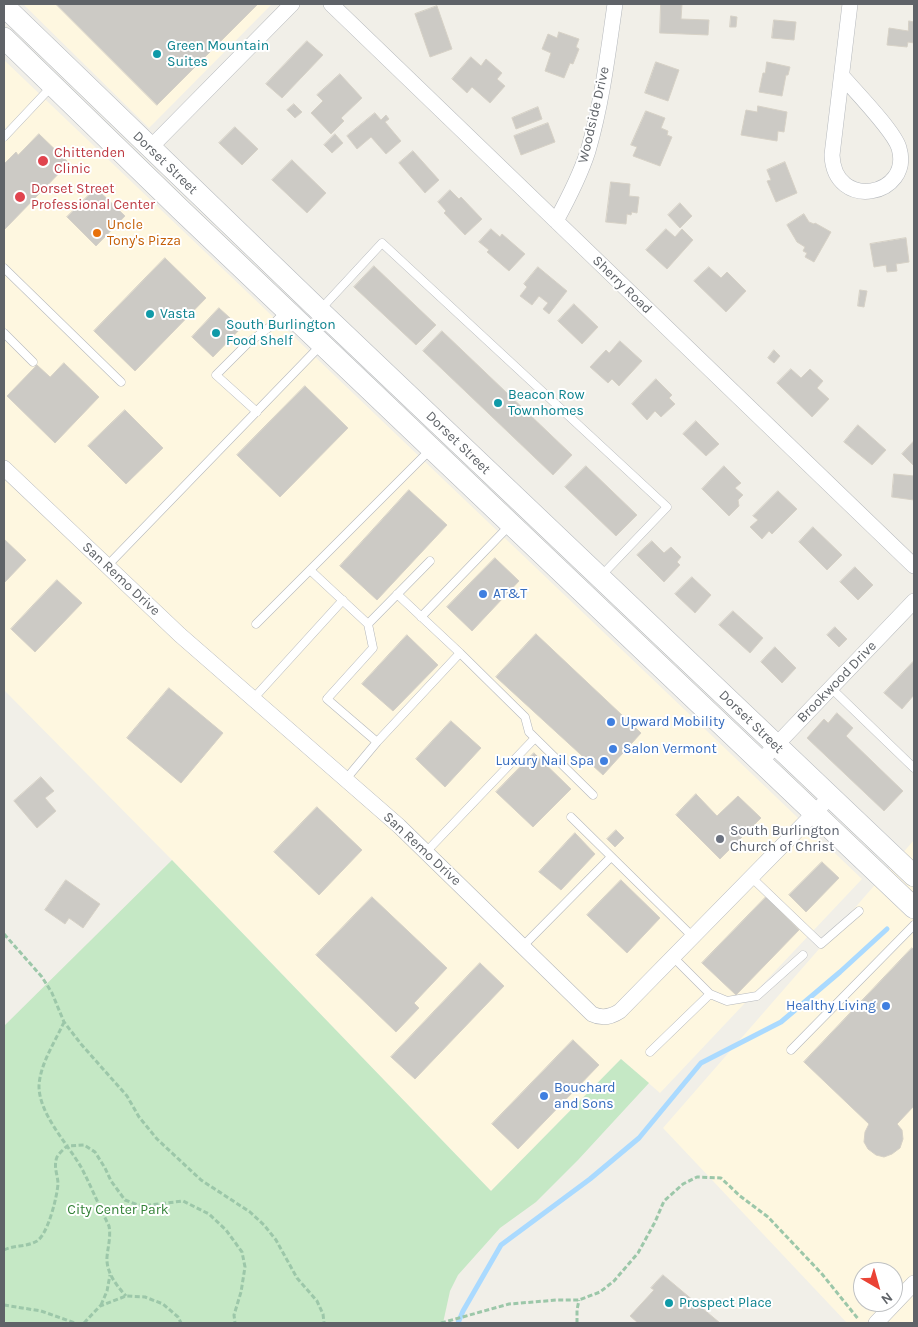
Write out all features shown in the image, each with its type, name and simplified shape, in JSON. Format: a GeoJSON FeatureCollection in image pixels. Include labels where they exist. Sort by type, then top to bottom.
{"type":"FeatureCollection","features":[{"type":"Feature","properties":{"kind":"main road","name":"Dorset Street"},"geometry":{"type":"LineString","coordinates":[[4,6],[320,311],[914,876]]}},
{"type":"Feature","properties":{"kind":"main road","name":"Dorset Street"},"geometry":{"type":"LineString","coordinates":[[4,38],[286,310],[914,908]]}},
{"type":"Feature","properties":{"kind":"street"},"geometry":{"type":"LineString","coordinates":[[150,148],[292,4]]}},
{"type":"Feature","properties":{"kind":"street","name":"Sherry Road"},"geometry":{"type":"LineString","coordinates":[[331,4],[914,566]]}},
{"type":"Feature","properties":{"kind":"street","name":"Woodside Drive"},"geometry":{"type":"LineString","coordinates":[[556,221],[575,185],[587,152],[605,70],[615,4]]}},
{"type":"Feature","properties":{"kind":"street"},"geometry":{"type":"LineString","coordinates":[[842,76],[892,135],[899,149],[900,164],[893,179],[888,184],[873,191],[858,191],[844,184],[834,171],[832,155],[850,4]]}},
{"type":"Feature","properties":{"kind":"street","name":"San Remo Drive"},"geometry":{"type":"LineString","coordinates":[[4,468],[186,641],[346,779],[426,852],[592,1014],[598,1017],[614,1015],[620,1010],[830,797]]}},
{"type":"Feature","properties":{"kind":"street","name":"Brookwood Drive"},"geometry":{"type":"LineString","coordinates":[[760,762],[914,601]]}},
{"type":"Feature","properties":{"kind":"street"},"geometry":{"type":"LineString","coordinates":[[876,1323],[914,1283]]}},
{"type":"Feature","properties":{"kind":"lane"},"geometry":{"type":"LineString","coordinates":[[4,137],[52,86]]}},
{"type":"Feature","properties":{"kind":"lane"},"geometry":{"type":"LineString","coordinates":[[320,311],[382,243],[667,508],[599,577]]}},
{"type":"Feature","properties":{"kind":"lane"},"geometry":{"type":"LineString","coordinates":[[4,268],[121,382]]}},
{"type":"Feature","properties":{"kind":"lane"},"geometry":{"type":"LineString","coordinates":[[257,412],[216,375],[248,343],[271,326],[286,310]]}},
{"type":"Feature","properties":{"kind":"lane"},"geometry":{"type":"LineString","coordinates":[[4,333],[33,362]]}},
{"type":"Feature","properties":{"kind":"lane"},"geometry":{"type":"LineString","coordinates":[[107,566],[322,344]]}},
{"type":"Feature","properties":{"kind":"lane"},"geometry":{"type":"LineString","coordinates":[[256,624],[432,449]]}},
{"type":"Feature","properties":{"kind":"lane"},"geometry":{"type":"LineString","coordinates":[[421,617],[511,524]]}},
{"type":"Feature","properties":{"kind":"lane"},"geometry":{"type":"LineString","coordinates":[[368,624],[430,561]]}},
{"type":"Feature","properties":{"kind":"lane"},"geometry":{"type":"LineString","coordinates":[[310,570],[368,624],[373,648],[327,699],[377,742]]}},
{"type":"Feature","properties":{"kind":"lane"},"geometry":{"type":"LineString","coordinates":[[397,594],[525,717],[528,732],[593,794]]}},
{"type":"Feature","properties":{"kind":"lane"},"geometry":{"type":"LineString","coordinates":[[253,699],[343,600]]}},
{"type":"Feature","properties":{"kind":"lane"},"geometry":{"type":"LineString","coordinates":[[346,779],[377,742],[460,653]]}},
{"type":"Feature","properties":{"kind":"lane"},"geometry":{"type":"LineString","coordinates":[[831,688],[914,768]]}},
{"type":"Feature","properties":{"kind":"lane"},"geometry":{"type":"LineString","coordinates":[[426,852],[535,738]]}},
{"type":"Feature","properties":{"kind":"lane"},"geometry":{"type":"LineString","coordinates":[[571,817],[692,936]]}},
{"type":"Feature","properties":{"kind":"lane"},"geometry":{"type":"LineString","coordinates":[[523,946],[611,857]]}},
{"type":"Feature","properties":{"kind":"lane"},"geometry":{"type":"LineString","coordinates":[[751,877],[821,944],[859,911]]}},
{"type":"Feature","properties":{"kind":"lane"},"geometry":{"type":"LineString","coordinates":[[791,1050],[914,925]]}},
{"type":"Feature","properties":{"kind":"lane"},"geometry":{"type":"LineString","coordinates":[[672,956],[710,994],[727,1001],[758,996],[803,955]]}},
{"type":"Feature","properties":{"kind":"lane"},"geometry":{"type":"LineString","coordinates":[[650,1052],[710,994]]}},
{"type":"Feature","properties":{"kind":"path"},"geometry":{"type":"LineString","coordinates":[[4,934],[42,977],[52,993],[64,1022],[127,1096],[139,1117],[162,1145],[201,1180],[250,1212],[264,1225],[276,1240],[297,1278],[317,1301],[323,1314],[324,1323]]}},
{"type":"Feature","properties":{"kind":"path"},"geometry":{"type":"LineString","coordinates":[[64,1022],[42,1068],[39,1086],[41,1101],[80,1167],[110,1226],[107,1259],[110,1274],[117,1287],[126,1296]]}},
{"type":"Feature","properties":{"kind":"path"},"geometry":{"type":"LineString","coordinates":[[4,1250],[39,1240],[45,1232],[56,1194],[58,1183],[55,1166],[57,1156],[67,1146],[84,1145],[95,1152],[111,1181],[125,1200],[141,1206],[183,1201],[209,1214],[226,1230],[242,1252],[245,1267],[241,1292],[234,1315],[235,1323]]}},
{"type":"Feature","properties":{"kind":"path"},"geometry":{"type":"LineString","coordinates":[[441,1323],[509,1304],[580,1300],[600,1292],[614,1281],[638,1254],[664,1201],[683,1184],[697,1177],[721,1178],[740,1196],[768,1217],[822,1274],[859,1320]]}},
{"type":"Feature","properties":{"kind":"path"},"geometry":{"type":"LineString","coordinates":[[84,1323],[100,1306],[107,1291],[110,1274]]}},
{"type":"Feature","properties":{"kind":"path"},"geometry":{"type":"LineString","coordinates":[[100,1306],[126,1296],[145,1297],[163,1304],[178,1317],[181,1323]]}},
{"type":"Feature","properties":{"kind":"path"},"geometry":{"type":"LineString","coordinates":[[577,1323],[577,1310],[580,1300]]}},
{"type":"Feature","properties":{"kind":"path"},"geometry":{"type":"LineString","coordinates":[[4,1305],[42,1311],[75,1323]]}},
{"type":"Feature","properties":{"kind":"shaded area","name":"Green Mountain Suites"},"geometry":{"type":"Polygon","coordinates":[[[23,4],[272,4],[149,128],[23,4]]]}},
{"type":"Feature","properties":{"kind":"shaded area"},"geometry":{"type":"Polygon","coordinates":[[[4,60],[862,879],[660,1093],[621,1059],[491,1191],[172,860],[4,690],[4,60]]]}},
{"type":"Feature","properties":{"kind":"shaded area"},"geometry":{"type":"Polygon","coordinates":[[[914,840],[914,1323],[847,1323],[663,1128],[914,840]]]}},
{"type":"Feature","properties":{"kind":"green space","name":"City Center Park"},"geometry":{"type":"Polygon","coordinates":[[[172,860],[491,1191],[621,1059],[649,1083],[578,1160],[536,1202],[500,1228],[458,1275],[450,1291],[443,1323],[4,1323],[4,1026],[172,860]]]}},
{"type":"Feature","properties":{"kind":"building","name":"Green Mountain Suites"},"geometry":{"type":"Polygon","coordinates":[[[56,4],[258,4],[157,105],[56,4]]]}},
{"type":"Feature","properties":{"kind":"building"},"geometry":{"type":"Polygon","coordinates":[[[661,4],[682,4],[681,19],[709,20],[708,35],[660,33],[661,4]]]}},
{"type":"Feature","properties":{"kind":"building"},"geometry":{"type":"Polygon","coordinates":[[[437,6],[452,49],[430,57],[415,14],[437,6]]]}},
{"type":"Feature","properties":{"kind":"building"},"geometry":{"type":"Polygon","coordinates":[[[731,16],[737,17],[736,27],[730,27],[731,16]]]}},
{"type":"Feature","properties":{"kind":"building"},"geometry":{"type":"Polygon","coordinates":[[[774,20],[796,22],[794,40],[772,38],[774,20]]]}},
{"type":"Feature","properties":{"kind":"building"},"geometry":{"type":"Polygon","coordinates":[[[909,21],[914,22],[914,43],[908,42],[907,47],[887,45],[889,28],[908,31],[909,21]]]}},
{"type":"Feature","properties":{"kind":"building"},"geometry":{"type":"Polygon","coordinates":[[[559,32],[579,39],[576,47],[579,49],[573,64],[570,63],[564,78],[545,71],[551,53],[542,49],[548,34],[557,38],[559,32]]]}},
{"type":"Feature","properties":{"kind":"building"},"geometry":{"type":"Polygon","coordinates":[[[307,41],[323,55],[282,98],[266,84],[307,41]]]}},
{"type":"Feature","properties":{"kind":"building"},"geometry":{"type":"Polygon","coordinates":[[[471,57],[481,66],[486,59],[502,73],[497,79],[505,86],[490,103],[472,87],[467,93],[452,79],[471,57]]]}},
{"type":"Feature","properties":{"kind":"building"},"geometry":{"type":"Polygon","coordinates":[[[656,62],[679,70],[668,101],[645,93],[656,62]]]}},
{"type":"Feature","properties":{"kind":"building"},"geometry":{"type":"Polygon","coordinates":[[[767,62],[790,67],[788,75],[786,75],[782,96],[759,92],[767,62]]]}},
{"type":"Feature","properties":{"kind":"building"},"geometry":{"type":"Polygon","coordinates":[[[340,74],[362,98],[341,118],[344,121],[331,134],[311,113],[323,101],[317,95],[340,74]]]}},
{"type":"Feature","properties":{"kind":"building"},"geometry":{"type":"Polygon","coordinates":[[[294,104],[302,112],[295,118],[287,110],[294,104]]]}},
{"type":"Feature","properties":{"kind":"building"},"geometry":{"type":"Polygon","coordinates":[[[758,106],[787,112],[784,132],[778,131],[777,141],[741,135],[746,110],[757,112],[758,106]]]}},
{"type":"Feature","properties":{"kind":"building"},"geometry":{"type":"Polygon","coordinates":[[[538,107],[542,119],[516,129],[512,118],[538,107]]]}},
{"type":"Feature","properties":{"kind":"building"},"geometry":{"type":"Polygon","coordinates":[[[646,111],[665,118],[661,128],[668,131],[667,135],[672,137],[660,166],[633,156],[637,147],[631,145],[646,111]]]}},
{"type":"Feature","properties":{"kind":"building"},"geometry":{"type":"Polygon","coordinates":[[[375,113],[381,120],[386,115],[389,119],[385,122],[401,141],[386,154],[371,137],[357,149],[347,136],[375,113]]]}},
{"type":"Feature","properties":{"kind":"building"},"geometry":{"type":"Polygon","coordinates":[[[548,123],[555,142],[521,155],[514,136],[548,123]]]}},
{"type":"Feature","properties":{"kind":"building"},"geometry":{"type":"Polygon","coordinates":[[[235,127],[258,149],[242,165],[219,143],[235,127]]]}},
{"type":"Feature","properties":{"kind":"building","name":"Dorset Street Professional Center"},"geometry":{"type":"Polygon","coordinates":[[[39,134],[69,163],[4,230],[4,164],[16,152],[18,155],[39,134]]]}},
{"type":"Feature","properties":{"kind":"building"},"geometry":{"type":"Polygon","coordinates":[[[335,134],[343,143],[332,153],[324,145],[335,134]]]}},
{"type":"Feature","properties":{"kind":"building"},"geometry":{"type":"Polygon","coordinates":[[[413,151],[439,180],[425,193],[399,163],[413,151]]]}},
{"type":"Feature","properties":{"kind":"building"},"geometry":{"type":"Polygon","coordinates":[[[292,160],[326,193],[307,213],[272,180],[292,160]]]}},
{"type":"Feature","properties":{"kind":"building"},"geometry":{"type":"Polygon","coordinates":[[[785,162],[797,193],[776,202],[767,181],[771,180],[767,170],[785,162]]]}},
{"type":"Feature","properties":{"kind":"building"},"geometry":{"type":"Polygon","coordinates":[[[611,182],[630,184],[629,196],[639,197],[637,213],[627,214],[626,224],[606,222],[611,182]]]}},
{"type":"Feature","properties":{"kind":"building"},"geometry":{"type":"Polygon","coordinates":[[[96,188],[125,216],[96,246],[67,217],[96,188]]]}},
{"type":"Feature","properties":{"kind":"building"},"geometry":{"type":"Polygon","coordinates":[[[450,190],[459,199],[461,197],[482,219],[465,235],[444,213],[446,211],[438,202],[450,190]]]}},
{"type":"Feature","properties":{"kind":"building"},"geometry":{"type":"Polygon","coordinates":[[[680,203],[692,216],[680,228],[668,215],[680,203]]]}},
{"type":"Feature","properties":{"kind":"building"},"geometry":{"type":"Polygon","coordinates":[[[804,214],[809,222],[815,223],[831,232],[814,262],[805,257],[807,253],[803,251],[805,247],[797,242],[787,225],[804,214]]]}},
{"type":"Feature","properties":{"kind":"building"},"geometry":{"type":"Polygon","coordinates":[[[491,229],[500,237],[502,234],[525,254],[509,271],[487,252],[489,250],[479,242],[491,229]]]}},
{"type":"Feature","properties":{"kind":"building"},"geometry":{"type":"Polygon","coordinates":[[[666,229],[675,237],[682,229],[693,240],[667,269],[646,250],[666,229]]]}},
{"type":"Feature","properties":{"kind":"building"},"geometry":{"type":"Polygon","coordinates":[[[906,238],[909,262],[896,264],[897,271],[887,272],[886,265],[874,267],[870,244],[906,238]]]}},
{"type":"Feature","properties":{"kind":"building","name":"Vasta"},"geometry":{"type":"Polygon","coordinates":[[[165,258],[206,298],[135,371],[94,331],[165,258]]]}},
{"type":"Feature","properties":{"kind":"building"},"geometry":{"type":"Polygon","coordinates":[[[374,266],[436,325],[416,345],[354,287],[374,266]]]}},
{"type":"Feature","properties":{"kind":"building"},"geometry":{"type":"Polygon","coordinates":[[[538,267],[567,291],[549,314],[543,309],[548,303],[539,296],[532,305],[520,296],[527,287],[524,284],[538,267]]]}},
{"type":"Feature","properties":{"kind":"building"},"geometry":{"type":"Polygon","coordinates":[[[709,267],[721,278],[727,272],[746,291],[726,312],[694,281],[709,267]]]}},
{"type":"Feature","properties":{"kind":"building"},"geometry":{"type":"Polygon","coordinates":[[[860,290],[867,291],[864,307],[858,306],[860,290]]]}},
{"type":"Feature","properties":{"kind":"building"},"geometry":{"type":"Polygon","coordinates":[[[574,304],[598,327],[582,344],[558,321],[574,304]]]}},
{"type":"Feature","properties":{"kind":"building","name":"South Burlington Food Shelf"},"geometry":{"type":"Polygon","coordinates":[[[219,308],[241,328],[213,357],[192,337],[219,308]]]}},
{"type":"Feature","properties":{"kind":"building","name":"Beacon Row Townhomes"},"geometry":{"type":"Polygon","coordinates":[[[442,331],[572,455],[553,475],[423,351],[442,331]]]}},
{"type":"Feature","properties":{"kind":"building"},"geometry":{"type":"Polygon","coordinates":[[[620,341],[642,361],[619,386],[612,379],[608,383],[590,367],[606,350],[609,353],[620,341]]]}},
{"type":"Feature","properties":{"kind":"building"},"geometry":{"type":"Polygon","coordinates":[[[774,350],[780,356],[774,363],[768,358],[774,350]]]}},
{"type":"Feature","properties":{"kind":"building"},"geometry":{"type":"Polygon","coordinates":[[[64,363],[99,397],[55,443],[7,396],[37,365],[50,377],[64,363]]]}},
{"type":"Feature","properties":{"kind":"building"},"geometry":{"type":"Polygon","coordinates":[[[791,369],[801,378],[810,369],[823,381],[817,388],[829,399],[812,417],[777,383],[791,369]]]}},
{"type":"Feature","properties":{"kind":"building"},"geometry":{"type":"Polygon","coordinates":[[[656,379],[672,395],[669,398],[675,404],[661,417],[655,411],[647,420],[632,404],[656,379]]]}},
{"type":"Feature","properties":{"kind":"building"},"geometry":{"type":"Polygon","coordinates":[[[305,386],[348,428],[280,497],[237,455],[305,386]]]}},
{"type":"Feature","properties":{"kind":"building"},"geometry":{"type":"Polygon","coordinates":[[[125,410],[163,448],[126,484],[88,446],[125,410]]]}},
{"type":"Feature","properties":{"kind":"building"},"geometry":{"type":"Polygon","coordinates":[[[696,421],[719,444],[706,456],[683,434],[696,421]]]}},
{"type":"Feature","properties":{"kind":"building"},"geometry":{"type":"Polygon","coordinates":[[[858,425],[886,450],[872,465],[844,442],[858,425]]]}},
{"type":"Feature","properties":{"kind":"building"},"geometry":{"type":"Polygon","coordinates":[[[914,441],[914,466],[902,454],[914,441]]]}},
{"type":"Feature","properties":{"kind":"building"},"geometry":{"type":"Polygon","coordinates":[[[586,466],[637,515],[616,536],[565,487],[586,466]]]}},
{"type":"Feature","properties":{"kind":"building"},"geometry":{"type":"Polygon","coordinates":[[[724,466],[741,483],[735,488],[743,495],[738,500],[739,506],[729,516],[702,489],[724,466]]]}},
{"type":"Feature","properties":{"kind":"building"},"geometry":{"type":"Polygon","coordinates":[[[894,474],[914,476],[914,500],[892,497],[894,474]]]}},
{"type":"Feature","properties":{"kind":"building"},"geometry":{"type":"Polygon","coordinates":[[[409,490],[447,525],[377,600],[340,566],[409,490]]]}},
{"type":"Feature","properties":{"kind":"building"},"geometry":{"type":"Polygon","coordinates":[[[778,491],[797,509],[772,534],[769,531],[762,539],[750,527],[758,520],[753,516],[778,491]]]}},
{"type":"Feature","properties":{"kind":"building"},"geometry":{"type":"Polygon","coordinates":[[[813,527],[842,555],[827,570],[799,542],[813,527]]]}},
{"type":"Feature","properties":{"kind":"building"},"geometry":{"type":"Polygon","coordinates":[[[4,539],[26,560],[4,583],[4,539]]]}},
{"type":"Feature","properties":{"kind":"building"},"geometry":{"type":"Polygon","coordinates":[[[652,541],[664,553],[671,547],[681,557],[677,562],[680,565],[664,582],[637,555],[652,541]]]}},
{"type":"Feature","properties":{"kind":"building","name":"AT&T"},"geometry":{"type":"Polygon","coordinates":[[[495,558],[519,581],[472,631],[447,607],[495,558]]]}},
{"type":"Feature","properties":{"kind":"building"},"geometry":{"type":"Polygon","coordinates":[[[855,567],[873,585],[858,600],[840,582],[855,567]]]}},
{"type":"Feature","properties":{"kind":"building"},"geometry":{"type":"Polygon","coordinates":[[[692,577],[711,595],[695,613],[675,594],[692,577]]]}},
{"type":"Feature","properties":{"kind":"building"},"geometry":{"type":"Polygon","coordinates":[[[57,580],[82,603],[35,652],[11,629],[57,580]]]}},
{"type":"Feature","properties":{"kind":"building"},"geometry":{"type":"Polygon","coordinates":[[[733,611],[763,638],[750,653],[719,625],[733,611]]]}},
{"type":"Feature","properties":{"kind":"building"},"geometry":{"type":"Polygon","coordinates":[[[835,627],[847,639],[839,647],[827,635],[835,627]]]}},
{"type":"Feature","properties":{"kind":"building"},"geometry":{"type":"Polygon","coordinates":[[[536,634],[641,733],[603,775],[496,677],[536,634]]]}},
{"type":"Feature","properties":{"kind":"building"},"geometry":{"type":"Polygon","coordinates":[[[407,635],[438,665],[393,711],[362,684],[407,635]]]}},
{"type":"Feature","properties":{"kind":"building"},"geometry":{"type":"Polygon","coordinates":[[[775,647],[796,668],[782,683],[761,662],[775,647]]]}},
{"type":"Feature","properties":{"kind":"building"},"geometry":{"type":"Polygon","coordinates":[[[913,662],[914,695],[902,709],[884,693],[913,662]]]}},
{"type":"Feature","properties":{"kind":"building"},"geometry":{"type":"Polygon","coordinates":[[[169,688],[223,733],[181,783],[127,738],[169,688]]]}},
{"type":"Feature","properties":{"kind":"building"},"geometry":{"type":"Polygon","coordinates":[[[837,713],[853,728],[846,736],[903,791],[884,811],[807,738],[824,719],[828,723],[837,713]]]}},
{"type":"Feature","properties":{"kind":"building"},"geometry":{"type":"Polygon","coordinates":[[[451,721],[481,748],[445,787],[416,759],[451,721]]]}},
{"type":"Feature","properties":{"kind":"building"},"geometry":{"type":"Polygon","coordinates":[[[534,753],[571,789],[533,827],[496,792],[534,753]]]}},
{"type":"Feature","properties":{"kind":"building"},"geometry":{"type":"Polygon","coordinates":[[[41,777],[54,791],[45,798],[56,811],[37,828],[14,801],[41,777]]]}},
{"type":"Feature","properties":{"kind":"building","name":"South Burlington Church of Christ"},"geometry":{"type":"Polygon","coordinates":[[[696,794],[717,816],[738,796],[761,818],[720,859],[676,815],[696,794]]]}},
{"type":"Feature","properties":{"kind":"building"},"geometry":{"type":"Polygon","coordinates":[[[317,807],[362,850],[319,895],[274,852],[317,807]]]}},
{"type":"Feature","properties":{"kind":"building"},"geometry":{"type":"Polygon","coordinates":[[[616,830],[624,838],[615,847],[607,839],[616,830]]]}},
{"type":"Feature","properties":{"kind":"building"},"geometry":{"type":"Polygon","coordinates":[[[575,833],[595,854],[561,890],[539,872],[575,833]]]}},
{"type":"Feature","properties":{"kind":"building"},"geometry":{"type":"Polygon","coordinates":[[[822,862],[839,878],[806,912],[789,895],[822,862]]]}},
{"type":"Feature","properties":{"kind":"building"},"geometry":{"type":"Polygon","coordinates":[[[66,880],[100,904],[83,928],[69,918],[65,924],[45,910],[66,880]]]}},
{"type":"Feature","properties":{"kind":"building"},"geometry":{"type":"Polygon","coordinates":[[[621,880],[660,918],[627,953],[587,915],[621,880]]]}},
{"type":"Feature","properties":{"kind":"building"},"geometry":{"type":"Polygon","coordinates":[[[372,897],[447,968],[414,1003],[419,1008],[396,1032],[316,955],[372,897]]]}},
{"type":"Feature","properties":{"kind":"building"},"geometry":{"type":"Polygon","coordinates":[[[766,897],[799,930],[736,995],[702,963],[766,897]]]}},
{"type":"Feature","properties":{"kind":"building","name":"Healthy Living"},"geometry":{"type":"Polygon","coordinates":[[[912,948],[914,950],[914,1106],[897,1124],[902,1130],[903,1139],[900,1148],[884,1157],[876,1155],[868,1149],[864,1142],[865,1132],[869,1124],[804,1062],[912,948]]]}},
{"type":"Feature","properties":{"kind":"building"},"geometry":{"type":"Polygon","coordinates":[[[480,963],[504,986],[415,1079],[391,1057],[480,963]]]}},
{"type":"Feature","properties":{"kind":"building","name":"Bouchard and Sons"},"geometry":{"type":"Polygon","coordinates":[[[573,1040],[599,1065],[518,1149],[492,1124],[573,1040]]]}},
{"type":"Feature","properties":{"kind":"building","name":"Prospect Place"},"geometry":{"type":"Polygon","coordinates":[[[663,1275],[720,1323],[638,1323],[630,1316],[654,1290],[651,1288],[663,1275]]]}},
{"type":"Feature","properties":{"kind":"waterway"},"geometry":{"type":"LineString","coordinates":[[458,1323],[501,1245],[590,1179],[639,1138],[701,1063],[781,1022],[887,929]]}},
{"type":"Feature","properties":{"kind":"place","name":"Green Mountain Suites"},"geometry":{"type":"Point","coordinates":[157,54]}},
{"type":"Feature","properties":{"kind":"place","name":"Chittenden Clinic"},"geometry":{"type":"Point","coordinates":[43,161]}},
{"type":"Feature","properties":{"kind":"place","name":"Dorset Street Professional Center"},"geometry":{"type":"Point","coordinates":[20,197]}},
{"type":"Feature","properties":{"kind":"place","name":"Uncle Tony's Pizza"},"geometry":{"type":"Point","coordinates":[97,233]}},
{"type":"Feature","properties":{"kind":"place","name":"Vasta"},"geometry":{"type":"Point","coordinates":[150,314]}},
{"type":"Feature","properties":{"kind":"place","name":"South Burlington Food Shelf"},"geometry":{"type":"Point","coordinates":[216,333]}},
{"type":"Feature","properties":{"kind":"place","name":"Beacon Row Townhomes"},"geometry":{"type":"Point","coordinates":[498,403]}},
{"type":"Feature","properties":{"kind":"place","name":"AT&T"},"geometry":{"type":"Point","coordinates":[483,594]}},
{"type":"Feature","properties":{"kind":"place","name":"Upward Mobility"},"geometry":{"type":"Point","coordinates":[611,722]}},
{"type":"Feature","properties":{"kind":"place","name":"Salon Vermont"},"geometry":{"type":"Point","coordinates":[613,749]}},
{"type":"Feature","properties":{"kind":"place","name":"Luxury Nail Spa"},"geometry":{"type":"Point","coordinates":[604,761]}},
{"type":"Feature","properties":{"kind":"place","name":"South Burlington Church of Christ"},"geometry":{"type":"Point","coordinates":[720,839]}},
{"type":"Feature","properties":{"kind":"place","name":"Healthy Living"},"geometry":{"type":"Point","coordinates":[886,1006]}},
{"type":"Feature","properties":{"kind":"place","name":"Bouchard and Sons"},"geometry":{"type":"Point","coordinates":[544,1096]}},
{"type":"Feature","properties":{"kind":"place","name":"Prospect Place"},"geometry":{"type":"Point","coordinates":[669,1303]}}]}
